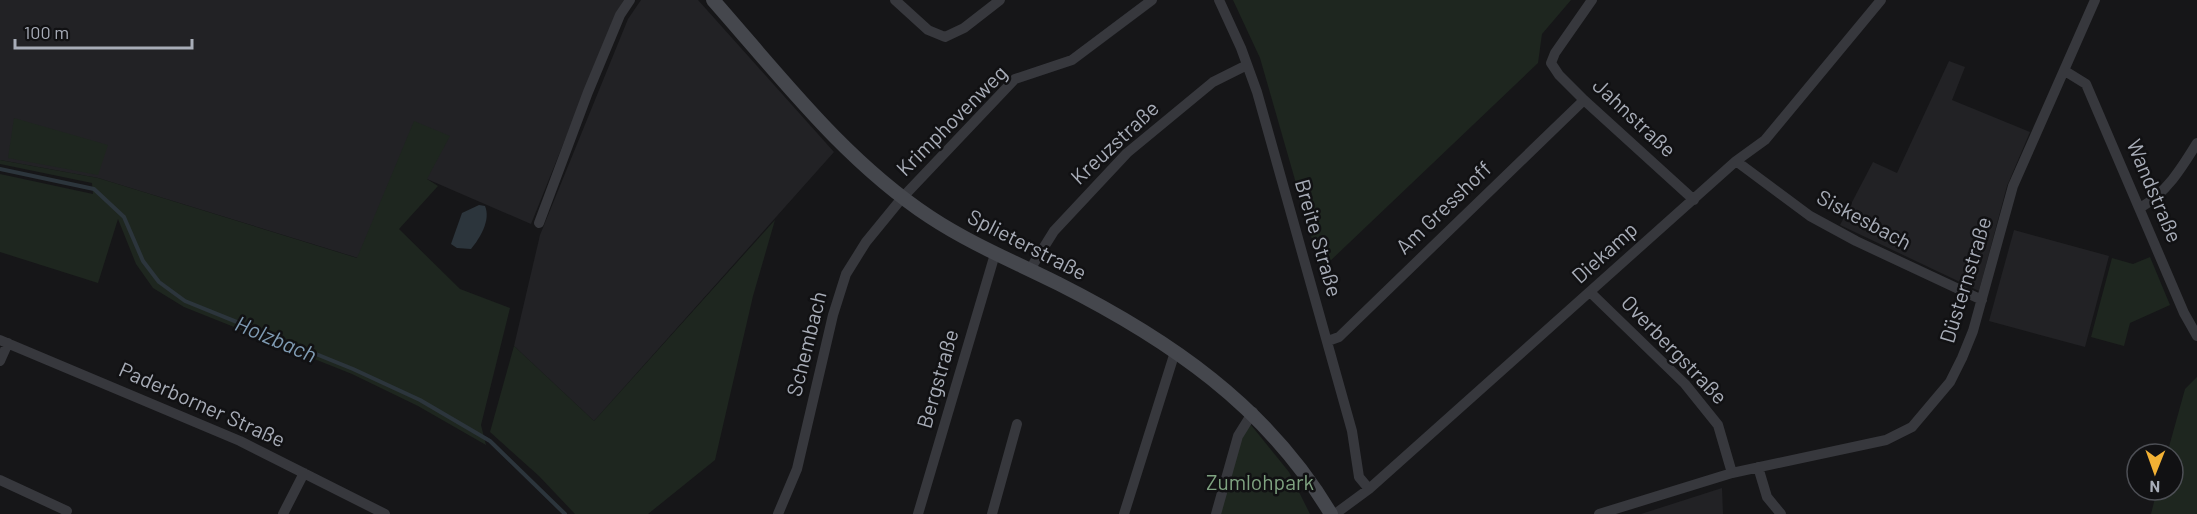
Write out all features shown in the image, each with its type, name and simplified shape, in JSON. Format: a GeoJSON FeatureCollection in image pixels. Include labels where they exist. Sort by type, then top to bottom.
{"type":"FeatureCollection","features":[{"type":"Feature","properties":{"kind":"street"},"geometry":{"type":"LineString","coordinates":[[539,223],[588,92],[620,15],[630,0]]}},
{"type":"Feature","properties":{"kind":"street","name":"Splieterstraße"},"geometry":{"type":"LineString","coordinates":[[713,0],[830,134],[902,198],[957,235],[1116,314],[1175,352],[1253,412],[1291,454],[1333,514]]}},
{"type":"Feature","properties":{"kind":"street"},"geometry":{"type":"LineString","coordinates":[[895,0],[928,30],[945,37],[964,28],[1000,0]]}},
{"type":"Feature","properties":{"kind":"street","name":"Krimphovenweg"},"geometry":{"type":"LineString","coordinates":[[902,198],[1014,79],[1072,60],[1152,0]]}},
{"type":"Feature","properties":{"kind":"street","name":"Breite Straße"},"geometry":{"type":"LineString","coordinates":[[1219,0],[1247,65],[1328,341],[1352,430],[1359,477],[1369,489]]}},
{"type":"Feature","properties":{"kind":"street","name":"Jahnstraße"},"geometry":{"type":"LineString","coordinates":[[1592,0],[1555,52],[1551,63],[1559,75],[1584,100],[1694,200]]}},
{"type":"Feature","properties":{"kind":"street","name":"Diekamp"},"geometry":{"type":"LineString","coordinates":[[1333,514],[1369,489],[1736,161],[1765,140],[1881,0]]}},
{"type":"Feature","properties":{"kind":"street","name":"Düsternstraße"},"geometry":{"type":"LineString","coordinates":[[1599,514],[1732,473],[1886,440],[1912,427],[1950,382],[1962,358],[1982,300],[2013,186],[2095,0]]}},
{"type":"Feature","properties":{"kind":"street","name":"Kreuzstraße"},"geometry":{"type":"LineString","coordinates":[[1029,271],[1054,231],[1127,153],[1214,82],[1247,65]]}},
{"type":"Feature","properties":{"kind":"street","name":"Wandstraße"},"geometry":{"type":"LineString","coordinates":[[2065,71],[2086,84],[2184,313],[2197,336]]}},
{"type":"Feature","properties":{"kind":"street","name":"Am Gresshoff"},"geometry":{"type":"LineString","coordinates":[[1328,341],[1339,337],[1584,100]]}},
{"type":"Feature","properties":{"kind":"street"},"geometry":{"type":"LineString","coordinates":[[2140,208],[2151,201],[2175,178],[2197,143]]}},
{"type":"Feature","properties":{"kind":"street","name":"Siskesbach"},"geometry":{"type":"LineString","coordinates":[[1736,161],[1810,216],[1856,242],[1982,300]]}},
{"type":"Feature","properties":{"kind":"street","name":"Schembach"},"geometry":{"type":"LineString","coordinates":[[778,514],[796,469],[832,315],[846,274],[866,242],[902,198]]}},
{"type":"Feature","properties":{"kind":"street","name":"Bergstraße"},"geometry":{"type":"LineString","coordinates":[[918,514],[995,254]]}},
{"type":"Feature","properties":{"kind":"street","name":"Overbergstraße"},"geometry":{"type":"LineString","coordinates":[[1591,293],[1685,384],[1718,425],[1732,473]]}},
{"type":"Feature","properties":{"kind":"street"},"geometry":{"type":"LineString","coordinates":[[0,362],[4,341]]}},
{"type":"Feature","properties":{"kind":"street","name":"Paderborner Straße"},"geometry":{"type":"LineString","coordinates":[[4,341],[240,441],[385,514]]}},
{"type":"Feature","properties":{"kind":"street"},"geometry":{"type":"LineString","coordinates":[[1124,514],[1175,352]]}},
{"type":"Feature","properties":{"kind":"street"},"geometry":{"type":"LineString","coordinates":[[1216,514],[1238,436],[1253,412]]}},
{"type":"Feature","properties":{"kind":"street"},"geometry":{"type":"LineString","coordinates":[[992,514],[1017,424]]}},
{"type":"Feature","properties":{"kind":"street"},"geometry":{"type":"LineString","coordinates":[[1758,467],[1767,497],[1781,514]]}},
{"type":"Feature","properties":{"kind":"street"},"geometry":{"type":"LineString","coordinates":[[283,514],[304,473]]}},
{"type":"Feature","properties":{"kind":"street"},"geometry":{"type":"LineString","coordinates":[[0,480],[67,512]]}},
{"type":"Feature","properties":{"kind":"shaded area"},"geometry":{"type":"Polygon","coordinates":[[[0,0],[624,0],[616,13],[531,224],[427,179],[358,258],[98,178],[0,160],[0,0]]]}},
{"type":"Feature","properties":{"kind":"shaded area"},"geometry":{"type":"Polygon","coordinates":[[[641,0],[698,0],[834,152],[594,421],[514,346],[540,235],[628,19],[641,0]]]}},
{"type":"Feature","properties":{"kind":"shaded area"},"geometry":{"type":"Polygon","coordinates":[[[1949,61],[1965,67],[1952,100],[2030,132],[2007,186],[1979,291],[1840,225],[1873,162],[1897,173],[1949,61]]]}},
{"type":"Feature","properties":{"kind":"shaded area"},"geometry":{"type":"Polygon","coordinates":[[[479,205],[485,206],[487,217],[481,234],[471,249],[457,248],[451,244],[462,213],[479,205]]]}},
{"type":"Feature","properties":{"kind":"shaded area"},"geometry":{"type":"Polygon","coordinates":[[[2014,230],[2109,256],[2085,347],[1989,321],[2014,230]]]}},
{"type":"Feature","properties":{"kind":"shaded area"},"geometry":{"type":"Polygon","coordinates":[[[1722,488],[1723,514],[1641,514],[1722,488]]]}},
{"type":"Feature","properties":{"kind":"green space"},"geometry":{"type":"Polygon","coordinates":[[[1233,0],[1571,0],[1542,34],[1538,63],[1328,263],[1320,267],[1260,58],[1233,0]]]}},
{"type":"Feature","properties":{"kind":"green space"},"geometry":{"type":"Polygon","coordinates":[[[14,118],[108,145],[98,175],[8,158],[14,118]]]}},
{"type":"Feature","properties":{"kind":"green space"},"geometry":{"type":"Polygon","coordinates":[[[414,121],[450,136],[427,179],[438,186],[399,229],[460,289],[510,308],[481,425],[486,445],[418,406],[352,374],[184,307],[153,288],[136,264],[118,219],[98,283],[0,252],[0,174],[93,194],[92,183],[0,164],[0,160],[98,178],[357,258],[414,121]]]}},
{"type":"Feature","properties":{"kind":"green space"},"geometry":{"type":"Polygon","coordinates":[[[775,220],[753,296],[715,460],[648,514],[575,514],[539,476],[490,432],[514,346],[594,421],[775,220]]]}},
{"type":"Feature","properties":{"kind":"green space"},"geometry":{"type":"Polygon","coordinates":[[[2150,257],[2170,305],[2130,323],[2124,346],[2091,337],[2112,258],[2133,264],[2150,257]]]}},
{"type":"Feature","properties":{"kind":"green space"},"geometry":{"type":"Polygon","coordinates":[[[2197,377],[2197,514],[2151,514],[2154,502],[2185,502],[2185,442],[2170,442],[2185,389],[2197,377]]]}},
{"type":"Feature","properties":{"kind":"green space","name":"Zumlohpark"},"geometry":{"type":"Polygon","coordinates":[[[1251,425],[1289,472],[1310,514],[1220,514],[1240,437],[1251,425]]]}},
{"type":"Feature","properties":{"kind":"waterway","name":"Holzbach"},"geometry":{"type":"LineString","coordinates":[[0,169],[94,189],[124,217],[143,261],[159,282],[185,301],[353,369],[420,400],[490,441],[565,514]]}}]}
